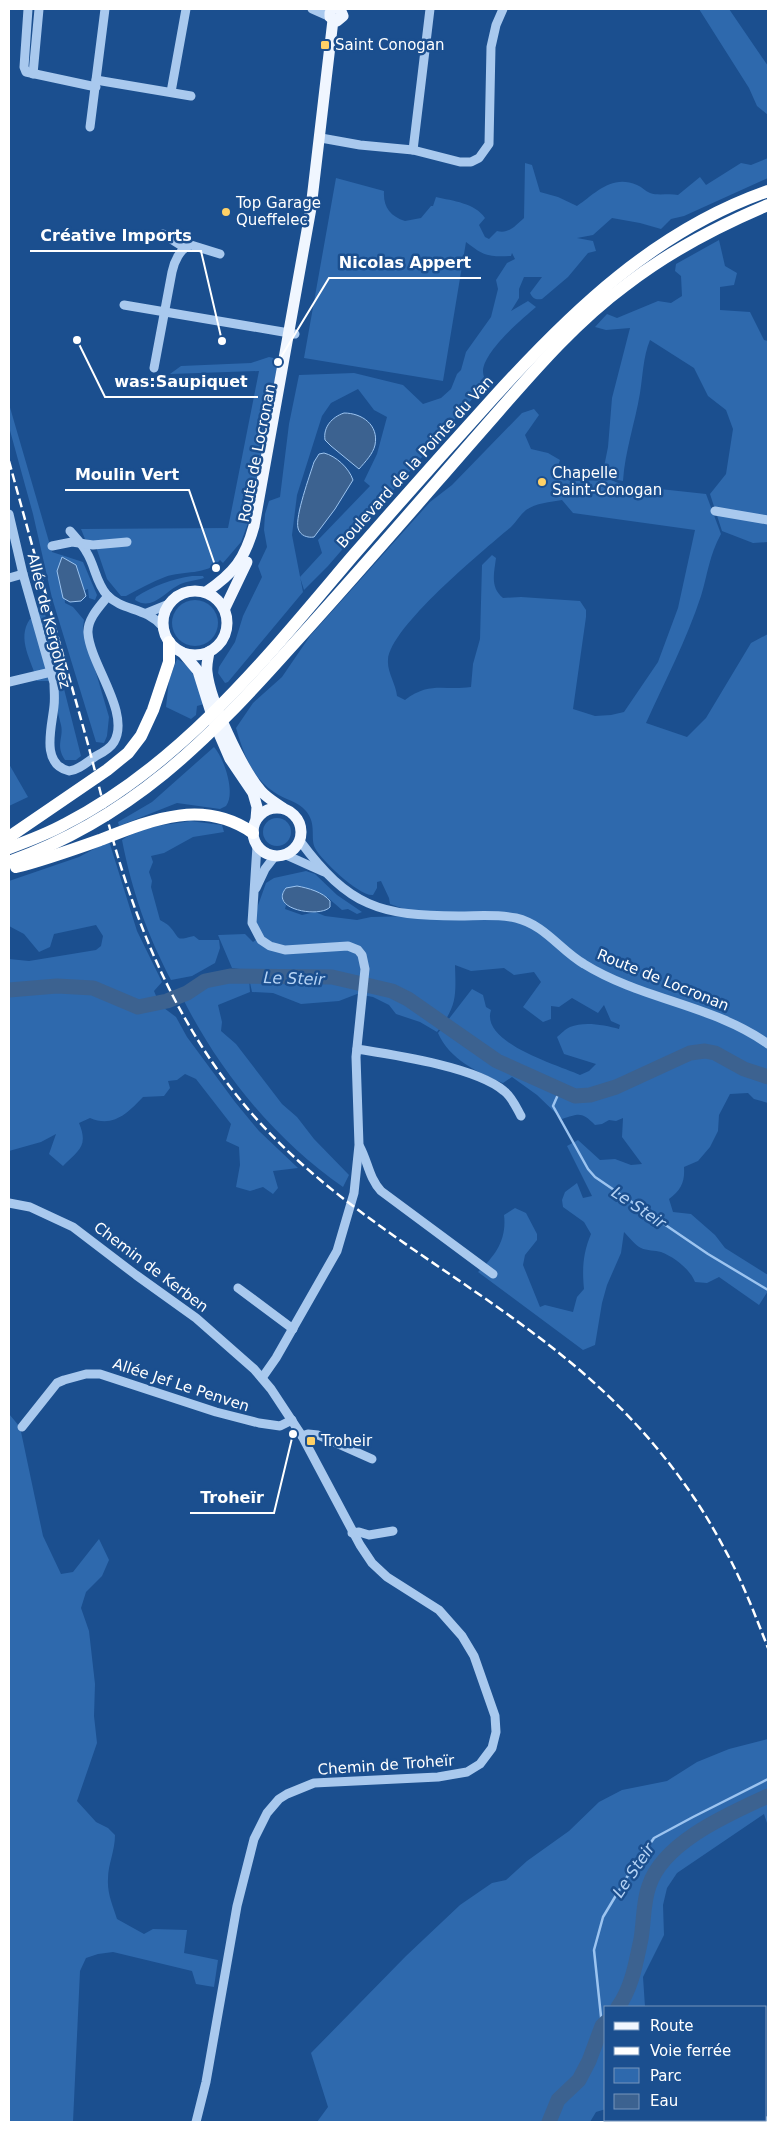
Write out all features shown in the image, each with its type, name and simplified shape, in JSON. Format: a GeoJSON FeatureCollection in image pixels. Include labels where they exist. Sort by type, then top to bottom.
{"type":"FeatureCollection","features":[{"type":"Feature","properties":{"kind":"highway","name":"Boulevard de la Pointe du Van"},"geometry":{"type":"LineString","coordinates":[[9,848],[53,830],[115,794],[149,770],[204,722],[543,344],[615,277],[671,237],[732,205],[768,191]]}},
{"type":"Feature","properties":{"kind":"highway","name":"Boulevard de la Pointe du Van"},"geometry":{"type":"LineString","coordinates":[[9,862],[54,844],[99,820],[157,780],[209,735],[237,707],[549,355],[585,320],[626,284],[688,243],[724,224],[768,205]]}},
{"type":"Feature","properties":{"kind":"highway"},"geometry":{"type":"LineString","coordinates":[[9,837],[89,783],[128,753],[145,727],[167,669],[170,655],[169,642]]}},
{"type":"Feature","properties":{"kind":"highway"},"geometry":{"type":"LineString","coordinates":[[9,869],[100,839],[127,828],[162,818],[195,815],[227,818],[253,833]]}},
{"type":"Feature","properties":{"kind":"main road","name":"Route de Locronan"},"geometry":{"type":"LineString","coordinates":[[224,608],[251,553],[260,526],[292,334],[337,13]]}},
{"type":"Feature","properties":{"kind":"main road","name":"Route de Locronan"},"geometry":{"type":"LineString","coordinates":[[206,592],[238,566],[252,535],[292,334]]}},
{"type":"Feature","properties":{"kind":"main road"},"geometry":{"type":"LineString","coordinates":[[183,653],[201,655],[209,652],[217,648],[227,633],[228,618],[224,608],[214,596],[206,592],[186,592],[174,599],[165,611],[163,627],[169,642],[183,653],[198,672],[214,722],[230,759],[253,793],[257,807],[253,833],[257,846],[262,851],[280,856],[295,850],[300,841],[302,833],[298,819],[293,813],[282,808],[258,787],[230,740],[209,682],[206,665],[209,652]]}},
{"type":"Feature","properties":{"kind":"main road"},"geometry":{"type":"LineString","coordinates":[[256,819],[266,810],[282,808]]}},
{"type":"Feature","properties":{"kind":"street"},"geometry":{"type":"LineString","coordinates":[[28,9],[24,70],[33,74],[191,96]]}},
{"type":"Feature","properties":{"kind":"street"},"geometry":{"type":"LineString","coordinates":[[33,74],[39,9]]}},
{"type":"Feature","properties":{"kind":"street"},"geometry":{"type":"LineString","coordinates":[[90,127],[105,9]]}},
{"type":"Feature","properties":{"kind":"street"},"geometry":{"type":"LineString","coordinates":[[171,92],[186,9]]}},
{"type":"Feature","properties":{"kind":"street"},"geometry":{"type":"LineString","coordinates":[[312,9],[337,13]]}},
{"type":"Feature","properties":{"kind":"street"},"geometry":{"type":"LineString","coordinates":[[413,150],[430,9]]}},
{"type":"Feature","properties":{"kind":"street"},"geometry":{"type":"LineString","coordinates":[[320,138],[360,145],[413,150],[467,163],[476,160],[485,152],[489,144],[491,47],[496,25],[503,9]]}},
{"type":"Feature","properties":{"kind":"street"},"geometry":{"type":"LineString","coordinates":[[163,234],[185,248]]}},
{"type":"Feature","properties":{"kind":"street"},"geometry":{"type":"LineString","coordinates":[[154,368],[173,266],[185,248],[190,245],[220,254]]}},
{"type":"Feature","properties":{"kind":"street"},"geometry":{"type":"LineString","coordinates":[[124,305],[292,334]]}},
{"type":"Feature","properties":{"kind":"street"},"geometry":{"type":"LineString","coordinates":[[715,511],[768,520]]}},
{"type":"Feature","properties":{"kind":"street","name":"Allée de Kergolvez"},"geometry":{"type":"LineString","coordinates":[[9,514],[23,574],[51,672],[55,695],[50,753],[54,761],[64,770],[73,770],[82,766],[106,750],[113,743],[116,735],[117,714],[96,663],[88,632],[95,613],[108,596]]}},
{"type":"Feature","properties":{"kind":"street"},"geometry":{"type":"LineString","coordinates":[[70,531],[90,557],[99,583],[108,596],[122,605],[147,613],[163,627]]}},
{"type":"Feature","properties":{"kind":"street","name":"Allée de Kergolvez"},"geometry":{"type":"LineString","coordinates":[[52,546],[68,543],[127,542]]}},
{"type":"Feature","properties":{"kind":"street"},"geometry":{"type":"LineString","coordinates":[[9,578],[23,574]]}},
{"type":"Feature","properties":{"kind":"street"},"geometry":{"type":"LineString","coordinates":[[147,613],[169,604]]}},
{"type":"Feature","properties":{"kind":"street"},"geometry":{"type":"LineString","coordinates":[[9,682],[51,672]]}},
{"type":"Feature","properties":{"kind":"street","name":"Route de Locronan"},"geometry":{"type":"LineString","coordinates":[[300,841],[328,874],[360,899],[385,910],[426,916],[504,916],[526,921],[544,931],[577,960],[601,974],[656,997],[738,1026],[768,1044]]}},
{"type":"Feature","properties":{"kind":"street"},"geometry":{"type":"LineString","coordinates":[[257,846],[252,923],[257,936],[265,944],[275,948],[293,950],[348,946],[362,954],[365,969],[357,1049],[356,1079],[359,1145],[354,1193],[342,1240],[334,1257],[276,1358],[262,1378]]}},
{"type":"Feature","properties":{"kind":"street"},"geometry":{"type":"LineString","coordinates":[[254,893],[262,874],[280,856]]}},
{"type":"Feature","properties":{"kind":"street","name":"Route de Locronan"},"geometry":{"type":"LineString","coordinates":[[280,856],[328,874]]}},
{"type":"Feature","properties":{"kind":"street"},"geometry":{"type":"LineString","coordinates":[[357,1049],[428,1062],[478,1078],[506,1092],[521,1116]]}},
{"type":"Feature","properties":{"kind":"street"},"geometry":{"type":"LineString","coordinates":[[359,1145],[372,1179],[381,1191],[493,1274]]}},
{"type":"Feature","properties":{"kind":"street","name":"Chemin de Kerben"},"geometry":{"type":"LineString","coordinates":[[9,1203],[30,1207],[73,1227],[211,1330],[262,1378]]}},
{"type":"Feature","properties":{"kind":"street"},"geometry":{"type":"LineString","coordinates":[[238,1288],[293,1329]]}},
{"type":"Feature","properties":{"kind":"street","name":"Allée Jef Le Penven"},"geometry":{"type":"LineString","coordinates":[[22,1427],[57,1383],[93,1373],[259,1424],[280,1426],[292,1420]]}},
{"type":"Feature","properties":{"kind":"street","name":"Chemin de Troheïr"},"geometry":{"type":"LineString","coordinates":[[196,2122],[206,2082],[236,1906],[254,1839],[267,1812],[279,1799],[287,1794],[314,1783],[438,1777],[467,1772],[486,1758],[492,1748],[496,1732],[492,1704],[469,1645],[456,1627],[439,1610],[391,1580],[365,1554],[352,1533],[302,1436],[262,1378]]}},
{"type":"Feature","properties":{"kind":"street"},"geometry":{"type":"LineString","coordinates":[[302,1436],[312,1433],[372,1459]]}},
{"type":"Feature","properties":{"kind":"street"},"geometry":{"type":"LineString","coordinates":[[352,1533],[369,1535],[393,1531]]}},
{"type":"Feature","properties":{"kind":"green space"},"geometry":{"type":"Polygon","coordinates":[[[699,9],[729,9],[768,66],[768,115],[757,106],[749,88],[699,9]]]}},
{"type":"Feature","properties":{"kind":"green space"},"geometry":{"type":"Polygon","coordinates":[[[768,158],[768,178],[684,216],[671,219],[661,229],[612,218],[593,235],[577,238],[593,241],[596,251],[588,253],[568,277],[542,299],[535,299],[530,293],[542,277],[524,277],[519,289],[519,298],[511,311],[528,301],[536,307],[505,336],[490,354],[483,371],[487,386],[473,398],[328,566],[304,590],[300,578],[303,592],[228,682],[225,683],[218,673],[219,667],[235,642],[243,616],[262,577],[258,566],[267,547],[264,530],[265,514],[269,501],[280,497],[289,424],[299,375],[354,373],[403,385],[423,404],[441,398],[451,389],[457,374],[461,370],[466,352],[491,317],[498,289],[496,280],[507,263],[515,259],[512,253],[511,256],[487,255],[466,242],[443,381],[304,358],[336,178],[384,191],[388,210],[405,221],[421,218],[433,206],[436,197],[470,206],[485,218],[479,225],[485,237],[489,239],[497,231],[501,232],[512,229],[524,218],[525,163],[532,165],[540,192],[558,197],[577,206],[604,187],[619,182],[637,185],[653,194],[678,195],[700,177],[706,185],[741,163],[751,165],[768,158]],[[358,389],[331,403],[322,416],[297,495],[292,535],[300,577],[322,553],[318,540],[370,486],[364,481],[377,454],[387,417],[374,410],[358,389]]]}},
{"type":"Feature","properties":{"kind":"green space"},"geometry":{"type":"Polygon","coordinates":[[[719,240],[725,266],[737,273],[734,285],[720,287],[720,310],[750,312],[764,340],[768,341],[768,542],[753,543],[722,531],[710,494],[726,474],[733,429],[726,410],[708,396],[694,368],[650,340],[623,481],[602,477],[608,447],[612,398],[630,328],[606,330],[595,327],[607,314],[617,318],[658,301],[671,303],[682,296],[681,276],[675,271],[676,264],[719,240]]]}},
{"type":"Feature","properties":{"kind":"green space"},"geometry":{"type":"Polygon","coordinates":[[[269,357],[278,359],[263,457],[248,523],[241,542],[223,563],[220,560],[215,565],[202,571],[165,577],[126,596],[121,596],[107,579],[94,541],[85,539],[81,529],[228,528],[259,371],[170,374],[181,366],[251,363],[269,357]]]}},
{"type":"Feature","properties":{"kind":"green space"},"geometry":{"type":"Polygon","coordinates":[[[9,404],[52,552],[83,562],[97,595],[95,600],[89,598],[88,589],[80,592],[64,591],[65,603],[73,607],[84,620],[83,628],[109,717],[107,736],[104,743],[96,742],[52,598],[33,514],[9,427],[9,404]]]}},
{"type":"Feature","properties":{"kind":"green space"},"geometry":{"type":"Polygon","coordinates":[[[534,409],[539,415],[525,435],[531,449],[548,453],[560,460],[555,476],[572,481],[611,480],[623,485],[706,494],[721,534],[711,557],[701,596],[689,628],[646,723],[687,737],[706,718],[751,643],[768,634],[768,1103],[754,1099],[748,1093],[730,1094],[719,1115],[718,1131],[710,1147],[698,1161],[684,1167],[684,1177],[681,1185],[677,1192],[669,1199],[673,1212],[691,1214],[715,1235],[725,1248],[768,1275],[768,1291],[759,1305],[719,1277],[707,1283],[695,1282],[693,1277],[676,1260],[661,1252],[641,1248],[624,1232],[621,1253],[607,1285],[602,1303],[595,1345],[583,1350],[478,1272],[490,1260],[502,1240],[504,1215],[515,1208],[526,1213],[537,1234],[537,1240],[525,1255],[523,1265],[540,1307],[545,1305],[573,1312],[577,1297],[584,1289],[584,1261],[591,1234],[584,1222],[563,1207],[562,1200],[565,1192],[577,1183],[583,1198],[592,1196],[567,1146],[578,1140],[600,1160],[615,1159],[631,1165],[642,1164],[622,1137],[623,1118],[595,1125],[586,1117],[580,1115],[562,1119],[537,1095],[512,1077],[503,1083],[465,1064],[450,1051],[438,1033],[472,989],[483,995],[486,1007],[491,1010],[491,1022],[497,1033],[523,1051],[580,1075],[589,1071],[596,1064],[564,1054],[557,1037],[568,1028],[582,1024],[601,1025],[619,1029],[620,1025],[611,1021],[604,1005],[598,1013],[572,998],[559,1007],[551,1006],[551,1019],[543,1022],[523,1007],[541,982],[534,972],[514,975],[504,968],[471,971],[455,965],[454,1001],[444,1023],[437,1032],[420,1022],[396,1014],[389,1005],[373,997],[357,994],[339,1001],[301,1004],[273,993],[252,992],[247,970],[232,968],[218,935],[245,934],[253,942],[257,939],[270,941],[260,935],[255,927],[256,911],[266,883],[274,878],[306,871],[315,874],[337,895],[362,912],[357,914],[348,909],[342,910],[327,897],[282,899],[286,905],[285,909],[302,915],[315,912],[325,916],[357,920],[371,917],[413,916],[415,913],[390,904],[381,881],[377,882],[377,888],[373,895],[367,894],[341,877],[325,861],[315,848],[311,821],[306,811],[299,805],[274,792],[259,779],[245,755],[236,728],[253,703],[282,677],[310,636],[430,502],[452,485],[522,413],[534,409]],[[562,500],[539,504],[526,510],[511,527],[461,570],[421,609],[393,646],[388,660],[397,696],[405,700],[414,694],[430,689],[471,687],[473,664],[480,639],[482,565],[492,555],[496,558],[494,575],[496,589],[503,598],[521,597],[580,601],[586,610],[586,617],[573,709],[595,716],[624,712],[658,662],[678,608],[695,530],[573,513],[562,500]]]}},
{"type":"Feature","properties":{"kind":"green space"},"geometry":{"type":"Polygon","coordinates":[[[192,576],[203,576],[204,578],[180,584],[152,602],[141,603],[135,600],[142,593],[156,586],[192,576]]]}},
{"type":"Feature","properties":{"kind":"green space"},"geometry":{"type":"Polygon","coordinates":[[[190,600],[200,600],[214,610],[218,623],[214,636],[208,642],[200,646],[190,646],[176,636],[172,628],[172,618],[182,604],[190,600]]]}},
{"type":"Feature","properties":{"kind":"green space"},"geometry":{"type":"Polygon","coordinates":[[[43,606],[81,756],[76,760],[65,760],[62,755],[60,746],[61,725],[51,681],[37,681],[26,650],[24,634],[26,627],[30,619],[39,620],[36,608],[43,606]]]}},
{"type":"Feature","properties":{"kind":"green space"},"geometry":{"type":"Polygon","coordinates":[[[177,659],[192,672],[204,704],[197,706],[196,715],[191,719],[166,707],[169,680],[177,659]]]}},
{"type":"Feature","properties":{"kind":"green space"},"geometry":{"type":"Polygon","coordinates":[[[214,747],[222,759],[228,776],[230,793],[226,806],[220,809],[177,803],[119,826],[118,822],[152,802],[214,747]]]}},
{"type":"Feature","properties":{"kind":"green space"},"geometry":{"type":"Polygon","coordinates":[[[9,764],[28,797],[9,806],[9,764]]]}},
{"type":"Feature","properties":{"kind":"green space"},"geometry":{"type":"Polygon","coordinates":[[[277,818],[287,822],[291,832],[287,842],[277,846],[267,842],[263,832],[267,822],[277,818]]]}},
{"type":"Feature","properties":{"kind":"green space"},"geometry":{"type":"Polygon","coordinates":[[[190,821],[222,825],[224,832],[193,837],[164,853],[151,856],[153,862],[149,872],[152,881],[151,887],[160,920],[169,926],[179,938],[194,936],[199,940],[219,940],[220,948],[215,963],[192,976],[171,980],[141,912],[130,877],[122,840],[146,829],[190,821]]]}},
{"type":"Feature","properties":{"kind":"green space"},"geometry":{"type":"Polygon","coordinates":[[[109,841],[137,931],[162,982],[154,991],[160,1005],[176,1017],[187,1037],[259,1131],[298,1168],[273,1171],[278,1188],[273,1194],[263,1187],[250,1191],[236,1187],[240,1165],[239,1147],[226,1141],[231,1124],[196,1079],[185,1074],[177,1080],[168,1081],[170,1088],[164,1096],[143,1097],[120,1117],[106,1121],[90,1118],[79,1123],[82,1131],[82,1143],[77,1152],[63,1166],[49,1154],[56,1134],[41,1142],[9,1151],[9,959],[29,961],[96,950],[101,946],[103,936],[96,925],[54,934],[50,947],[39,952],[24,934],[9,926],[9,881],[79,857],[109,841]]]}},
{"type":"Feature","properties":{"kind":"green space"},"geometry":{"type":"Polygon","coordinates":[[[249,978],[250,992],[218,1005],[222,1022],[221,1031],[236,1044],[282,1104],[297,1117],[314,1139],[349,1175],[343,1187],[294,1148],[272,1126],[231,1077],[213,1051],[182,997],[208,986],[249,978]]]}},
{"type":"Feature","properties":{"kind":"green space"},"geometry":{"type":"Polygon","coordinates":[[[9,1414],[20,1427],[43,1536],[61,1574],[73,1572],[99,1539],[109,1560],[102,1576],[86,1592],[81,1608],[89,1631],[95,1684],[94,1716],[97,1743],[77,1801],[96,1822],[108,1828],[115,1835],[108,1873],[108,1889],[117,1919],[144,1934],[153,1929],[187,1930],[184,1953],[218,1960],[214,1987],[196,1984],[192,1971],[113,1952],[86,1958],[80,1971],[73,2122],[9,2122],[9,1414]]]}},
{"type":"Feature","properties":{"kind":"green space"},"geometry":{"type":"Polygon","coordinates":[[[768,1739],[768,1826],[764,1814],[677,1873],[667,1888],[663,1905],[664,1935],[643,1977],[645,2006],[604,2006],[604,2110],[596,2112],[590,2122],[317,2122],[328,2107],[311,2053],[406,1956],[460,1905],[492,1883],[506,1880],[527,1861],[569,1831],[599,1802],[622,1790],[667,1781],[697,1762],[729,1749],[768,1739]]]}},
{"type":"Feature","properties":{"kind":"water"},"geometry":{"type":"Polygon","coordinates":[[[344,413],[363,418],[372,426],[376,438],[374,448],[359,469],[325,440],[325,431],[329,423],[344,413]]]}},
{"type":"Feature","properties":{"kind":"water"},"geometry":{"type":"Polygon","coordinates":[[[324,453],[342,463],[353,480],[335,509],[314,537],[307,537],[300,533],[298,528],[299,514],[314,462],[319,454],[324,453]]]}},
{"type":"Feature","properties":{"kind":"water"},"geometry":{"type":"Polygon","coordinates":[[[62,557],[76,565],[86,596],[81,601],[70,602],[63,598],[57,571],[62,557]]]}},
{"type":"Feature","properties":{"kind":"water"},"geometry":{"type":"Polygon","coordinates":[[[297,886],[323,895],[330,901],[330,907],[317,912],[307,912],[290,907],[284,902],[282,896],[286,888],[297,886]]]}},
{"type":"Feature","properties":{"kind":"waterway","name":"Le Steir"},"geometry":{"type":"LineString","coordinates":[[9,990],[57,986],[93,988],[138,1007],[167,1001],[187,993],[205,981],[230,976],[332,977],[392,991],[408,999],[497,1061],[575,1096],[590,1095],[616,1087],[690,1053],[705,1051],[715,1053],[744,1069],[768,1077]]}},
{"type":"Feature","properties":{"kind":"waterway","name":"Le Steir"},"geometry":{"type":"LineString","coordinates":[[560,1090],[553,1106],[588,1169],[595,1177],[708,1254],[768,1290]]}},
{"type":"Feature","properties":{"kind":"waterway","name":"Le Steir"},"geometry":{"type":"LineString","coordinates":[[602,2026],[594,1950],[603,1917],[627,1877],[654,1838],[768,1779]]}},
{"type":"Feature","properties":{"kind":"waterway","name":"Le Steir"},"geometry":{"type":"LineString","coordinates":[[619,2006],[627,1992],[633,1975],[641,1939],[647,1892],[657,1870],[668,1856],[699,1831],[735,1811],[768,1796]]}},
{"type":"Feature","properties":{"kind":"waterway","name":"Le Steir"},"geometry":{"type":"LineString","coordinates":[[549,2122],[558,2100],[579,2080],[604,2024]]}},
{"type":"Feature","properties":{"kind":"railway"},"geometry":{"type":"LineString","coordinates":[[9,461],[129,893],[156,961],[172,994],[208,1056],[253,1115],[287,1150],[323,1182],[361,1212],[481,1295],[559,1353],[584,1373],[630,1418],[672,1467],[708,1520],[737,1572],[768,1648]]}},
{"type":"Feature","properties":{"kind":"place","name":"Saint Conogan"},"geometry":{"type":"Point","coordinates":[325,45]}},
{"type":"Feature","properties":{"kind":"place","name":"Top Garage Queffelec"},"geometry":{"type":"Point","coordinates":[226,212]}},
{"type":"Feature","properties":{"kind":"place","name":"was:Saupiquet"},"geometry":{"type":"Point","coordinates":[77,340]}},
{"type":"Feature","properties":{"kind":"place","name":"Créative Imports"},"geometry":{"type":"Point","coordinates":[222,341]}},
{"type":"Feature","properties":{"kind":"place","name":"Nicolas Appert"},"geometry":{"type":"Point","coordinates":[278,362]}},
{"type":"Feature","properties":{"kind":"place","name":"Chapelle Saint-Conogan"},"geometry":{"type":"Point","coordinates":[542,482]}},
{"type":"Feature","properties":{"kind":"place","name":"Moulin Vert"},"geometry":{"type":"Point","coordinates":[216,568]}},
{"type":"Feature","properties":{"kind":"place","name":"Troheïr"},"geometry":{"type":"Point","coordinates":[293,1434]}},
{"type":"Feature","properties":{"kind":"place","name":"Troheir"},"geometry":{"type":"Point","coordinates":[311,1441]}}]}
